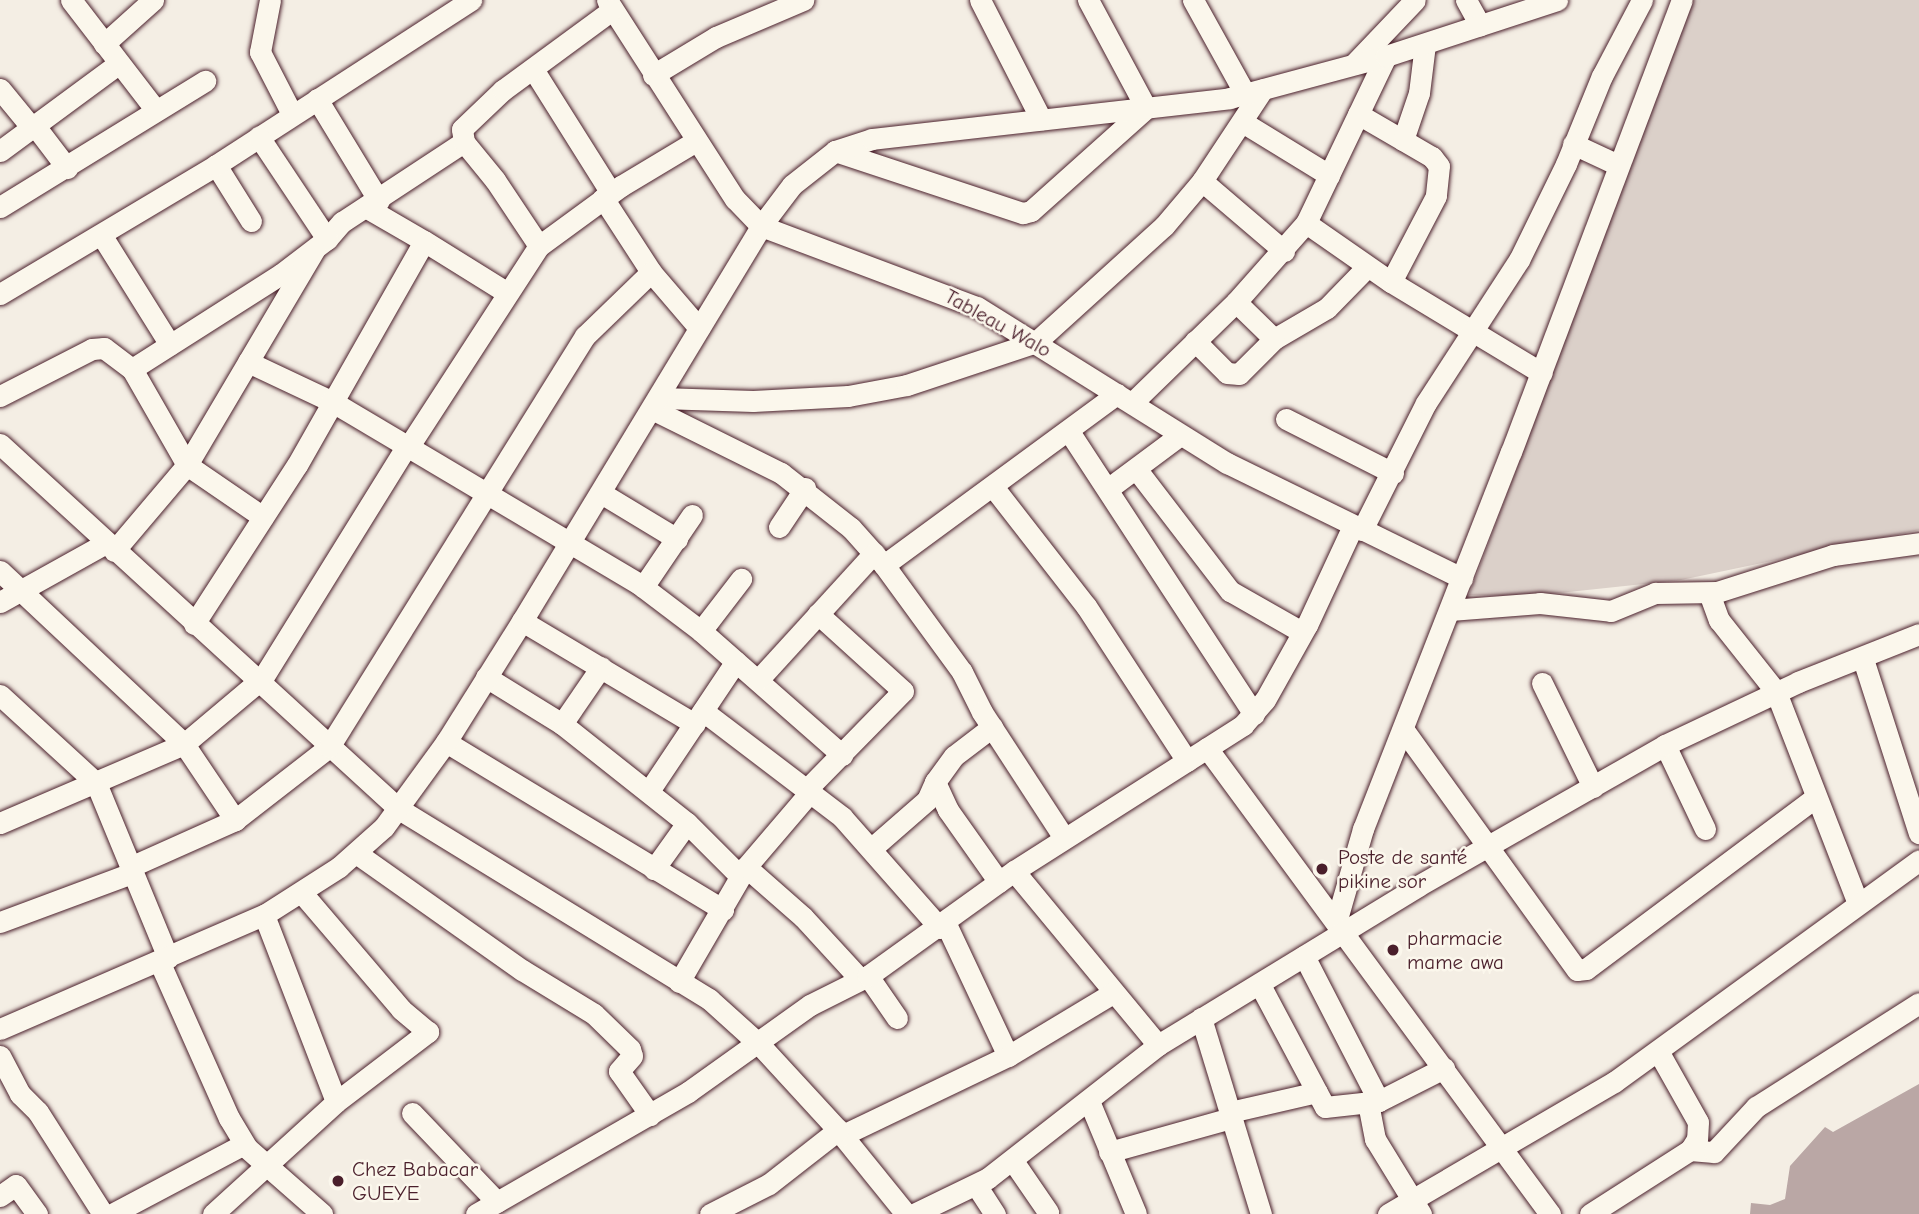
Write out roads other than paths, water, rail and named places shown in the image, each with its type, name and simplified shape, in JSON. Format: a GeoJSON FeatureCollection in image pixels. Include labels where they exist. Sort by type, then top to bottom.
{"type":"FeatureCollection","features":[{"type":"Feature","properties":{"kind":"street"},"geometry":{"type":"LineString","coordinates":[[71,0],[155,109]]}},
{"type":"Feature","properties":{"kind":"street"},"geometry":{"type":"LineString","coordinates":[[104,44],[153,0]]}},
{"type":"Feature","properties":{"kind":"street"},"geometry":{"type":"LineString","coordinates":[[270,0],[260,52],[292,114]]}},
{"type":"Feature","properties":{"kind":"street"},"geometry":{"type":"LineString","coordinates":[[0,294],[102,236],[216,165],[471,0]]}},
{"type":"Feature","properties":{"kind":"street"},"geometry":{"type":"LineString","coordinates":[[653,75],[716,37],[779,4],[803,0]]}},
{"type":"Feature","properties":{"kind":"street"},"geometry":{"type":"LineString","coordinates":[[980,0],[1041,119]]}},
{"type":"Feature","properties":{"kind":"street"},"geometry":{"type":"LineString","coordinates":[[1088,0],[1146,108]]}},
{"type":"Feature","properties":{"kind":"street"},"geometry":{"type":"LineString","coordinates":[[1193,0],[1254,92]]}},
{"type":"Feature","properties":{"kind":"street"},"geometry":{"type":"LineString","coordinates":[[1352,66],[1415,0]]}},
{"type":"Feature","properties":{"kind":"street"},"geometry":{"type":"LineString","coordinates":[[1466,0],[1480,25]]}},
{"type":"Feature","properties":{"kind":"street"},"geometry":{"type":"LineString","coordinates":[[0,1029],[264,915],[302,893],[356,853],[399,809],[446,742],[657,404],[761,226],[792,185],[835,151],[872,139],[1146,108],[1254,92],[1386,56],[1558,0]]}},
{"type":"Feature","properties":{"kind":"street"},"geometry":{"type":"LineString","coordinates":[[477,1214],[650,1115],[759,1044],[810,1005],[864,977],[943,925],[1006,877],[1207,748],[1254,714],[1302,632],[1357,528],[1394,472],[1426,403],[1475,332],[1519,260],[1602,76],[1642,0]]}},
{"type":"Feature","properties":{"kind":"street"},"geometry":{"type":"LineString","coordinates":[[1340,925],[1363,829],[1542,373],[1678,1]]}},
{"type":"Feature","properties":{"kind":"street"},"geometry":{"type":"LineString","coordinates":[[538,246],[495,180],[464,142],[460,133],[465,123],[609,5]]}},
{"type":"Feature","properties":{"kind":"street","name":"Tableau Walo"},"geometry":{"type":"LineString","coordinates":[[609,5],[696,141],[745,212],[761,226],[951,294],[1036,342],[1180,435],[1357,528],[1462,578]]}},
{"type":"Feature","properties":{"kind":"street"},"geometry":{"type":"LineString","coordinates":[[1403,140],[1419,93],[1425,44]]}},
{"type":"Feature","properties":{"kind":"street"},"geometry":{"type":"LineString","coordinates":[[758,680],[818,614],[879,559],[994,488],[1070,432],[1124,399],[1195,341],[1236,302],[1284,251],[1306,223],[1386,56]]}},
{"type":"Feature","properties":{"kind":"street"},"geometry":{"type":"LineString","coordinates":[[0,151],[118,64]]}},
{"type":"Feature","properties":{"kind":"street"},"geometry":{"type":"LineString","coordinates":[[533,69],[651,272],[699,328]]}},
{"type":"Feature","properties":{"kind":"street"},"geometry":{"type":"LineString","coordinates":[[0,207],[67,168],[155,109],[205,81]]}},
{"type":"Feature","properties":{"kind":"street"},"geometry":{"type":"LineString","coordinates":[[0,89],[67,168]]}},
{"type":"Feature","properties":{"kind":"street"},"geometry":{"type":"LineString","coordinates":[[657,404],[848,396],[907,385],[1036,342],[1164,226],[1202,181],[1244,124],[1254,92]]}},
{"type":"Feature","properties":{"kind":"street"},"geometry":{"type":"LineString","coordinates":[[317,99],[373,205],[424,241],[506,292]]}},
{"type":"Feature","properties":{"kind":"street"},"geometry":{"type":"LineString","coordinates":[[835,151],[1023,213],[1046,202],[1146,108]]}},
{"type":"Feature","properties":{"kind":"street"},"geometry":{"type":"LineString","coordinates":[[1358,114],[1403,140],[1439,166],[1436,196],[1391,282]]}},
{"type":"Feature","properties":{"kind":"street"},"geometry":{"type":"LineString","coordinates":[[1244,124],[1329,175]]}},
{"type":"Feature","properties":{"kind":"street"},"geometry":{"type":"LineString","coordinates":[[259,137],[320,244]]}},
{"type":"Feature","properties":{"kind":"street"},"geometry":{"type":"LineString","coordinates":[[0,822],[184,744],[259,683],[408,445],[538,246],[607,196],[696,141]]}},
{"type":"Feature","properties":{"kind":"street"},"geometry":{"type":"LineString","coordinates":[[132,369],[320,244],[342,222],[373,205],[464,142]]}},
{"type":"Feature","properties":{"kind":"street"},"geometry":{"type":"LineString","coordinates":[[1573,144],[1618,165]]}},
{"type":"Feature","properties":{"kind":"street"},"geometry":{"type":"LineString","coordinates":[[216,165],[251,221]]}},
{"type":"Feature","properties":{"kind":"street"},"geometry":{"type":"LineString","coordinates":[[1202,181],[1284,251]]}},
{"type":"Feature","properties":{"kind":"street"},"geometry":{"type":"LineString","coordinates":[[1306,223],[1367,267],[1542,373]]}},
{"type":"Feature","properties":{"kind":"street"},"geometry":{"type":"LineString","coordinates":[[102,236],[170,345]]}},
{"type":"Feature","properties":{"kind":"street"},"geometry":{"type":"LineString","coordinates":[[194,624],[263,517],[424,241]]}},
{"type":"Feature","properties":{"kind":"street"},"geometry":{"type":"LineString","coordinates":[[0,602],[21,589],[110,547],[187,465],[320,244]]}},
{"type":"Feature","properties":{"kind":"street"},"geometry":{"type":"LineString","coordinates":[[1195,341],[1232,376],[1239,374],[1274,339],[1327,308],[1367,267]]}},
{"type":"Feature","properties":{"kind":"street"},"geometry":{"type":"LineString","coordinates":[[0,922],[131,870],[236,820],[329,747],[585,336],[651,272]]}},
{"type":"Feature","properties":{"kind":"street"},"geometry":{"type":"LineString","coordinates":[[1236,302],[1274,339]]}},
{"type":"Feature","properties":{"kind":"street"},"geometry":{"type":"LineString","coordinates":[[0,396],[92,349],[114,352],[132,369],[187,465],[263,517]]}},
{"type":"Feature","properties":{"kind":"street"},"geometry":{"type":"LineString","coordinates":[[248,362],[331,401],[570,540],[643,587],[701,631],[842,755]]}},
{"type":"Feature","properties":{"kind":"street"},"geometry":{"type":"LineString","coordinates":[[657,404],[805,488],[879,559],[962,672],[992,727],[1064,838]]}},
{"type":"Feature","properties":{"kind":"street"},"geometry":{"type":"LineString","coordinates":[[1286,419],[1394,472]]}},
{"type":"Feature","properties":{"kind":"street"},"geometry":{"type":"LineString","coordinates":[[1070,432],[1254,714]]}},
{"type":"Feature","properties":{"kind":"street"},"geometry":{"type":"LineString","coordinates":[[1109,488],[1137,470],[1180,435]]}},
{"type":"Feature","properties":{"kind":"street"},"geometry":{"type":"LineString","coordinates":[[0,444],[399,809],[709,999],[759,1044],[841,1133],[905,1213],[976,1185],[1013,1161],[1158,1045],[1304,956],[1340,925],[1486,848],[1665,745],[1776,692],[1863,659],[1919,634]]}},
{"type":"Feature","properties":{"kind":"street"},"geometry":{"type":"LineString","coordinates":[[1137,470],[1230,591],[1302,632]]}},
{"type":"Feature","properties":{"kind":"street"},"geometry":{"type":"LineString","coordinates":[[779,527],[805,488]]}},
{"type":"Feature","properties":{"kind":"street"},"geometry":{"type":"LineString","coordinates":[[994,488],[1086,606],[1187,761]]}},
{"type":"Feature","properties":{"kind":"street"},"geometry":{"type":"LineString","coordinates":[[601,492],[677,539]]}},
{"type":"Feature","properties":{"kind":"street"},"geometry":{"type":"LineString","coordinates":[[643,587],[692,515]]}},
{"type":"Feature","properties":{"kind":"street"},"geometry":{"type":"LineString","coordinates":[[1450,611],[1540,603],[1611,611],[1655,593],[1709,593],[1833,555],[1919,543]]}},
{"type":"Feature","properties":{"kind":"street"},"geometry":{"type":"LineString","coordinates":[[0,571],[184,744],[236,820]]}},
{"type":"Feature","properties":{"kind":"street"},"geometry":{"type":"LineString","coordinates":[[701,631],[741,579]]}},
{"type":"Feature","properties":{"kind":"street"},"geometry":{"type":"LineString","coordinates":[[1709,593],[1719,620],[1776,692],[1857,901]]}},
{"type":"Feature","properties":{"kind":"street"},"geometry":{"type":"LineString","coordinates":[[679,982],[743,872],[808,791],[903,691],[818,614]]}},
{"type":"Feature","properties":{"kind":"street"},"geometry":{"type":"LineString","coordinates":[[522,621],[601,667],[699,717],[808,791],[872,848],[943,925],[1008,1056]]}},
{"type":"Feature","properties":{"kind":"street"},"geometry":{"type":"LineString","coordinates":[[1863,659],[1919,832]]}},
{"type":"Feature","properties":{"kind":"street"},"geometry":{"type":"LineString","coordinates":[[649,792],[736,661]]}},
{"type":"Feature","properties":{"kind":"street"},"geometry":{"type":"LineString","coordinates":[[562,723],[601,667]]}},
{"type":"Feature","properties":{"kind":"street"},"geometry":{"type":"LineString","coordinates":[[486,677],[562,723],[743,872],[803,917],[864,977],[897,1018]]}},
{"type":"Feature","properties":{"kind":"street"},"geometry":{"type":"LineString","coordinates":[[1542,683],[1593,787]]}},
{"type":"Feature","properties":{"kind":"street"},"geometry":{"type":"LineString","coordinates":[[0,695],[96,783],[164,960],[244,1144],[264,1165],[322,1214]]}},
{"type":"Feature","properties":{"kind":"street"},"geometry":{"type":"LineString","coordinates":[[872,848],[927,800],[935,782],[954,756],[992,727]]}},
{"type":"Feature","properties":{"kind":"street"},"geometry":{"type":"LineString","coordinates":[[1403,729],[1572,966],[1581,971],[1816,797]]}},
{"type":"Feature","properties":{"kind":"street"},"geometry":{"type":"LineString","coordinates":[[446,742],[723,910]]}},
{"type":"Feature","properties":{"kind":"street"},"geometry":{"type":"LineString","coordinates":[[1665,745],[1705,829]]}},
{"type":"Feature","properties":{"kind":"street"},"geometry":{"type":"LineString","coordinates":[[1207,748],[1340,925],[1550,1214]]}},
{"type":"Feature","properties":{"kind":"street"},"geometry":{"type":"LineString","coordinates":[[935,782],[948,810],[1158,1045]]}},
{"type":"Feature","properties":{"kind":"street"},"geometry":{"type":"LineString","coordinates":[[654,869],[687,824]]}},
{"type":"Feature","properties":{"kind":"street"},"geometry":{"type":"LineString","coordinates":[[356,853],[522,970],[594,1014],[630,1049],[632,1056],[619,1071],[650,1115]]}},
{"type":"Feature","properties":{"kind":"street"},"geometry":{"type":"LineString","coordinates":[[1388,1214],[1416,1207],[1502,1147],[1614,1082],[1857,901],[1919,860]]}},
{"type":"Feature","properties":{"kind":"street"},"geometry":{"type":"LineString","coordinates":[[213,1214],[336,1102],[428,1032],[393,1000],[302,893]]}},
{"type":"Feature","properties":{"kind":"street"},"geometry":{"type":"LineString","coordinates":[[264,915],[336,1102]]}},
{"type":"Feature","properties":{"kind":"street"},"geometry":{"type":"LineString","coordinates":[[1304,956],[1373,1102],[1375,1139],[1416,1207]]}},
{"type":"Feature","properties":{"kind":"street"},"geometry":{"type":"LineString","coordinates":[[1260,985],[1325,1107],[1373,1102],[1444,1068]]}},
{"type":"Feature","properties":{"kind":"street"},"geometry":{"type":"LineString","coordinates":[[709,1214],[769,1184],[841,1133],[1008,1056],[1113,993]]}},
{"type":"Feature","properties":{"kind":"street"},"geometry":{"type":"LineString","coordinates":[[1690,1150],[1714,1152],[1756,1107],[1919,1003]]}},
{"type":"Feature","properties":{"kind":"street"},"geometry":{"type":"LineString","coordinates":[[1201,1018],[1261,1214]]}},
{"type":"Feature","properties":{"kind":"street"},"geometry":{"type":"LineString","coordinates":[[1590,1214],[1690,1150],[1697,1139],[1698,1122],[1658,1051]]}},
{"type":"Feature","properties":{"kind":"street"},"geometry":{"type":"LineString","coordinates":[[0,1056],[20,1094],[38,1112],[103,1214]]}},
{"type":"Feature","properties":{"kind":"street"},"geometry":{"type":"LineString","coordinates":[[1108,1152],[1317,1091]]}},
{"type":"Feature","properties":{"kind":"street"},"geometry":{"type":"LineString","coordinates":[[1089,1101],[1136,1214]]}},
{"type":"Feature","properties":{"kind":"street"},"geometry":{"type":"LineString","coordinates":[[412,1113],[497,1202]]}},
{"type":"Feature","properties":{"kind":"street"},"geometry":{"type":"LineString","coordinates":[[127,1211],[244,1144]]}},
{"type":"Feature","properties":{"kind":"street"},"geometry":{"type":"LineString","coordinates":[[1013,1161],[1048,1212]]}},
{"type":"Feature","properties":{"kind":"street"},"geometry":{"type":"LineString","coordinates":[[0,1196],[16,1185],[37,1214]]}},
{"type":"Feature","properties":{"kind":"street"},"geometry":{"type":"LineString","coordinates":[[976,1185],[995,1214]]}},
{"type":"Feature","properties":{"kind":"place","name":"Poste de santé pikine sor"},"geometry":{"type":"Point","coordinates":[1322,869]}},
{"type":"Feature","properties":{"kind":"place","name":"pharmacie mame awa"},"geometry":{"type":"Point","coordinates":[1393,950]}},
{"type":"Feature","properties":{"kind":"place","name":"Chez Babacar GUEYE"},"geometry":{"type":"Point","coordinates":[338,1181]}}]}
